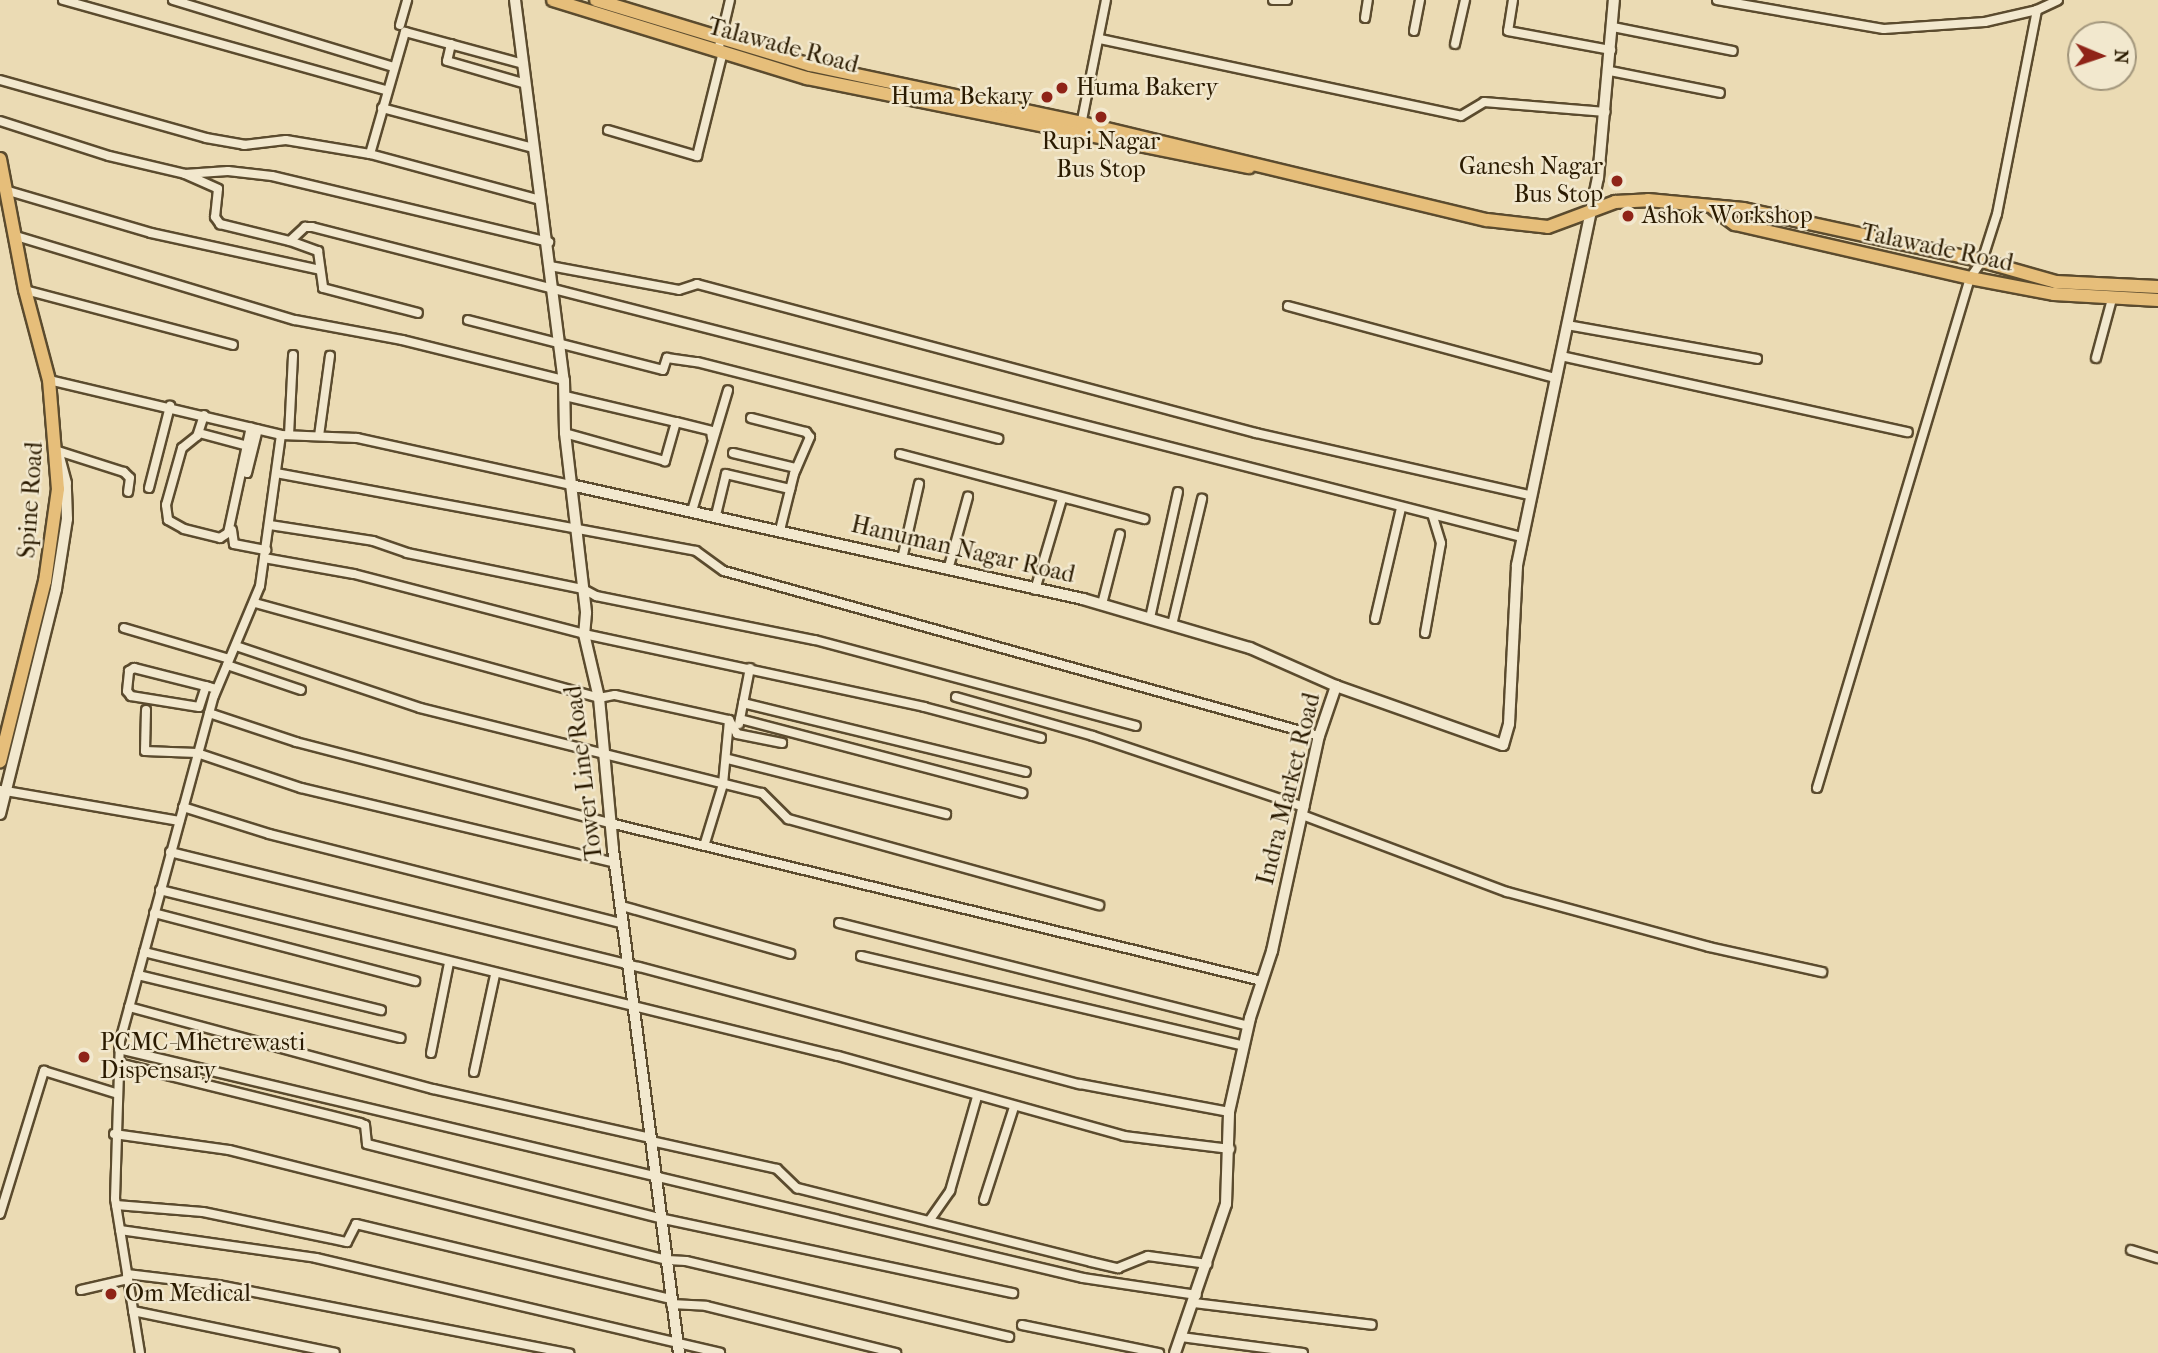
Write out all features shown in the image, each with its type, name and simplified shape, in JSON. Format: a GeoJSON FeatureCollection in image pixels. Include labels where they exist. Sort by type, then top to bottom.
{"type":"FeatureCollection","features":[{"type":"Feature","properties":{"kind":"main road","name":"Talawade Road"},"geometry":{"type":"LineString","coordinates":[[552,0],[816,73],[1080,129],[1232,167],[1253,167],[1524,226],[1548,227],[1615,202],[1648,200],[1714,209],[1744,209],[1982,261],[2056,282],[2158,287]]}},
{"type":"Feature","properties":{"kind":"main road","name":"Talawade Road"},"geometry":{"type":"LineString","coordinates":[[596,0],[721,47]]}},
{"type":"Feature","properties":{"kind":"main road","name":"Spine Road"},"geometry":{"type":"LineString","coordinates":[[0,159],[25,290],[49,380],[58,451],[58,489],[45,581],[0,761]]}},
{"type":"Feature","properties":{"kind":"main road","name":"Talawade Road"},"geometry":{"type":"LineString","coordinates":[[1714,209],[1735,224],[1970,278],[2054,295],[2158,300]]}},
{"type":"Feature","properties":{"kind":"street"},"geometry":{"type":"LineString","coordinates":[[63,0],[386,90]]}},
{"type":"Feature","properties":{"kind":"street"},"geometry":{"type":"LineString","coordinates":[[173,0],[393,67]]}},
{"type":"Feature","properties":{"kind":"street"},"geometry":{"type":"LineString","coordinates":[[400,25],[407,0]]}},
{"type":"Feature","properties":{"kind":"street","name":"Tower Line Road"},"geometry":{"type":"LineString","coordinates":[[515,0],[533,148],[549,242],[564,380],[565,433],[583,589],[583,634],[599,698],[610,823],[679,1348]]}},
{"type":"Feature","properties":{"kind":"street"},"geometry":{"type":"LineString","coordinates":[[608,130],[697,156],[730,0]]}},
{"type":"Feature","properties":{"kind":"street"},"geometry":{"type":"LineString","coordinates":[[1080,129],[1106,0]]}},
{"type":"Feature","properties":{"kind":"street"},"geometry":{"type":"LineString","coordinates":[[1273,0],[1287,0]]}},
{"type":"Feature","properties":{"kind":"street"},"geometry":{"type":"LineString","coordinates":[[1364,18],[1368,0]]}},
{"type":"Feature","properties":{"kind":"street"},"geometry":{"type":"LineString","coordinates":[[1414,31],[1420,0]]}},
{"type":"Feature","properties":{"kind":"street"},"geometry":{"type":"LineString","coordinates":[[1455,44],[1465,0]]}},
{"type":"Feature","properties":{"kind":"street"},"geometry":{"type":"LineString","coordinates":[[1513,0],[1508,31],[1611,50]]}},
{"type":"Feature","properties":{"kind":"street","name":"Indra Market Road"},"geometry":{"type":"LineString","coordinates":[[1175,1353],[1226,1204],[1230,1149],[1229,1112],[1320,736],[1336,686],[1503,745],[1510,724],[1509,660],[1521,537],[1589,213],[1606,113],[1614,0]]}},
{"type":"Feature","properties":{"kind":"street"},"geometry":{"type":"LineString","coordinates":[[1717,0],[1884,29],[1985,22],[2037,10],[2058,0]]}},
{"type":"Feature","properties":{"kind":"street"},"geometry":{"type":"LineString","coordinates":[[1817,788],[1970,278],[1982,261],[1997,214],[2037,10]]}},
{"type":"Feature","properties":{"kind":"street"},"geometry":{"type":"LineString","coordinates":[[1613,27],[1733,51]]}},
{"type":"Feature","properties":{"kind":"street"},"geometry":{"type":"LineString","coordinates":[[370,154],[386,90],[405,32],[524,64]]}},
{"type":"Feature","properties":{"kind":"street"},"geometry":{"type":"LineString","coordinates":[[1100,39],[1461,116],[1484,102],[1606,113]]}},
{"type":"Feature","properties":{"kind":"street"},"geometry":{"type":"LineString","coordinates":[[451,44],[447,61],[526,84]]}},
{"type":"Feature","properties":{"kind":"street"},"geometry":{"type":"LineString","coordinates":[[1610,71],[1720,93]]}},
{"type":"Feature","properties":{"kind":"street"},"geometry":{"type":"LineString","coordinates":[[0,80],[244,145],[286,140],[370,154],[541,194]]}},
{"type":"Feature","properties":{"kind":"street"},"geometry":{"type":"LineString","coordinates":[[382,108],[533,148]]}},
{"type":"Feature","properties":{"kind":"street"},"geometry":{"type":"LineString","coordinates":[[0,121],[108,156],[185,174],[218,189],[215,217],[220,224],[290,241],[318,251],[323,288],[418,313]]}},
{"type":"Feature","properties":{"kind":"street"},"geometry":{"type":"LineString","coordinates":[[185,174],[228,171],[272,176],[549,242]]}},
{"type":"Feature","properties":{"kind":"street"},"geometry":{"type":"LineString","coordinates":[[5,190],[150,233],[320,270]]}},
{"type":"Feature","properties":{"kind":"street"},"geometry":{"type":"LineString","coordinates":[[290,241],[305,227],[312,227],[1521,537]]}},
{"type":"Feature","properties":{"kind":"street"},"geometry":{"type":"LineString","coordinates":[[16,236],[295,320],[402,340],[564,380]]}},
{"type":"Feature","properties":{"kind":"street"},"geometry":{"type":"LineString","coordinates":[[550,266],[679,290],[697,284],[1269,436],[1530,495]]}},
{"type":"Feature","properties":{"kind":"street"},"geometry":{"type":"LineString","coordinates":[[25,290],[233,345]]}},
{"type":"Feature","properties":{"kind":"street"},"geometry":{"type":"LineString","coordinates":[[2096,358],[2112,299]]}},
{"type":"Feature","properties":{"kind":"street"},"geometry":{"type":"LineString","coordinates":[[1289,306],[1555,378]]}},
{"type":"Feature","properties":{"kind":"street"},"geometry":{"type":"LineString","coordinates":[[468,320],[663,370],[667,358],[697,362],[998,439]]}},
{"type":"Feature","properties":{"kind":"street"},"geometry":{"type":"LineString","coordinates":[[1567,326],[1756,359]]}},
{"type":"Feature","properties":{"kind":"street"},"geometry":{"type":"LineString","coordinates":[[140,1353],[116,1205],[114,1135],[119,1049],[216,689],[255,603],[270,526],[276,473],[285,435],[293,355]]}},
{"type":"Feature","properties":{"kind":"street"},"geometry":{"type":"LineString","coordinates":[[319,436],[330,356]]}},
{"type":"Feature","properties":{"kind":"street"},"geometry":{"type":"LineString","coordinates":[[1561,356],[1908,432]]}},
{"type":"Feature","properties":{"kind":"street"},"geometry":{"type":"LineString","coordinates":[[49,380],[170,406],[285,435],[357,438],[571,485]]}},
{"type":"Feature","properties":{"kind":"street"},"geometry":{"type":"LineString","coordinates":[[692,511],[728,390]]}},
{"type":"Feature","properties":{"kind":"street"},"geometry":{"type":"LineString","coordinates":[[565,396],[711,431],[712,441]]}},
{"type":"Feature","properties":{"kind":"street"},"geometry":{"type":"LineString","coordinates":[[149,488],[170,406]]}},
{"type":"Feature","properties":{"kind":"street"},"geometry":{"type":"LineString","coordinates":[[204,415],[199,433],[181,448],[166,505],[168,520],[184,529],[225,537],[255,428]]}},
{"type":"Feature","properties":{"kind":"street"},"geometry":{"type":"LineString","coordinates":[[751,418],[809,434],[796,468],[780,530]]}},
{"type":"Feature","properties":{"kind":"street"},"geometry":{"type":"LineString","coordinates":[[565,433],[664,461],[676,422]]}},
{"type":"Feature","properties":{"kind":"street"},"geometry":{"type":"LineString","coordinates":[[255,428],[231,540],[265,554],[583,634],[750,668],[1041,738]]}},
{"type":"Feature","properties":{"kind":"street"},"geometry":{"type":"LineString","coordinates":[[199,433],[248,446]]}},
{"type":"Feature","properties":{"kind":"street"},"geometry":{"type":"LineString","coordinates":[[58,451],[124,471],[130,478],[128,492]]}},
{"type":"Feature","properties":{"kind":"street"},"geometry":{"type":"LineString","coordinates":[[0,814],[3,791],[60,568],[66,483],[58,451]]}},
{"type":"Feature","properties":{"kind":"street"},"geometry":{"type":"LineString","coordinates":[[733,453],[796,468]]}},
{"type":"Feature","properties":{"kind":"street"},"geometry":{"type":"LineString","coordinates":[[900,454],[1144,519]]}},
{"type":"Feature","properties":{"kind":"street"},"geometry":{"type":"LineString","coordinates":[[276,473],[576,527],[705,554],[723,571],[1320,736]]}},
{"type":"Feature","properties":{"kind":"street"},"geometry":{"type":"LineString","coordinates":[[716,515],[726,474],[790,489]]}},
{"type":"Feature","properties":{"kind":"street"},"geometry":{"type":"LineString","coordinates":[[902,559],[919,484]]}},
{"type":"Feature","properties":{"kind":"street","name":"Hanuman Nagar Road"},"geometry":{"type":"LineString","coordinates":[[571,485],[716,515],[1102,604],[1250,648],[1336,686]]}},
{"type":"Feature","properties":{"kind":"street"},"geometry":{"type":"LineString","coordinates":[[1150,618],[1178,492]]}},
{"type":"Feature","properties":{"kind":"street"},"geometry":{"type":"LineString","coordinates":[[948,570],[968,497]]}},
{"type":"Feature","properties":{"kind":"street"},"geometry":{"type":"LineString","coordinates":[[1035,590],[1062,499]]}},
{"type":"Feature","properties":{"kind":"street"},"geometry":{"type":"LineString","coordinates":[[1172,625],[1202,499]]}},
{"type":"Feature","properties":{"kind":"street"},"geometry":{"type":"LineString","coordinates":[[1375,619],[1401,508]]}},
{"type":"Feature","properties":{"kind":"street"},"geometry":{"type":"LineString","coordinates":[[1425,633],[1441,543],[1433,516]]}},
{"type":"Feature","properties":{"kind":"street"},"geometry":{"type":"LineString","coordinates":[[270,526],[373,541],[408,553],[583,589],[596,596],[815,640],[1136,726]]}},
{"type":"Feature","properties":{"kind":"street"},"geometry":{"type":"LineString","coordinates":[[1102,604],[1120,534]]}},
{"type":"Feature","properties":{"kind":"street"},"geometry":{"type":"LineString","coordinates":[[255,603],[599,698],[615,695],[729,720],[737,734],[782,743]]}},
{"type":"Feature","properties":{"kind":"street"},"geometry":{"type":"LineString","coordinates":[[124,628],[228,662],[302,690]]}},
{"type":"Feature","properties":{"kind":"street"},"geometry":{"type":"LineString","coordinates":[[236,646],[420,708],[769,796],[788,819],[1100,905]]}},
{"type":"Feature","properties":{"kind":"street"},"geometry":{"type":"LineString","coordinates":[[206,686],[199,707],[131,696],[127,691],[129,671],[134,668],[206,686],[216,689]]}},
{"type":"Feature","properties":{"kind":"street"},"geometry":{"type":"LineString","coordinates":[[737,734],[750,668]]}},
{"type":"Feature","properties":{"kind":"street"},"geometry":{"type":"LineString","coordinates":[[956,698],[1093,736],[1303,811],[1507,892],[1709,947],[1822,971]]}},
{"type":"Feature","properties":{"kind":"street"},"geometry":{"type":"LineString","coordinates":[[743,703],[1026,772]]}},
{"type":"Feature","properties":{"kind":"street"},"geometry":{"type":"LineString","coordinates":[[146,710],[145,751],[197,752],[301,788],[615,863]]}},
{"type":"Feature","properties":{"kind":"street"},"geometry":{"type":"LineString","coordinates":[[209,713],[296,742],[610,823],[705,843],[1262,981]]}},
{"type":"Feature","properties":{"kind":"street"},"geometry":{"type":"LineString","coordinates":[[740,719],[1022,793]]}},
{"type":"Feature","properties":{"kind":"street"},"geometry":{"type":"LineString","coordinates":[[705,843],[728,759],[729,720]]}},
{"type":"Feature","properties":{"kind":"street"},"geometry":{"type":"LineString","coordinates":[[728,759],[946,814]]}},
{"type":"Feature","properties":{"kind":"street"},"geometry":{"type":"LineString","coordinates":[[3,791],[179,821]]}},
{"type":"Feature","properties":{"kind":"street"},"geometry":{"type":"LineString","coordinates":[[183,807],[269,835],[624,925]]}},
{"type":"Feature","properties":{"kind":"street"},"geometry":{"type":"LineString","coordinates":[[170,852],[1080,1084],[1229,1112]]}},
{"type":"Feature","properties":{"kind":"street"},"geometry":{"type":"LineString","coordinates":[[160,890],[495,975],[838,1056],[1124,1136],[1230,1149]]}},
{"type":"Feature","properties":{"kind":"street"},"geometry":{"type":"LineString","coordinates":[[622,906],[790,954]]}},
{"type":"Feature","properties":{"kind":"street"},"geometry":{"type":"LineString","coordinates":[[154,914],[415,981]]}},
{"type":"Feature","properties":{"kind":"street"},"geometry":{"type":"LineString","coordinates":[[839,923],[1248,1026]]}},
{"type":"Feature","properties":{"kind":"street"},"geometry":{"type":"LineString","coordinates":[[144,952],[381,1010]]}},
{"type":"Feature","properties":{"kind":"street"},"geometry":{"type":"LineString","coordinates":[[861,956],[1244,1046]]}},
{"type":"Feature","properties":{"kind":"street"},"geometry":{"type":"LineString","coordinates":[[431,1053],[449,963]]}},
{"type":"Feature","properties":{"kind":"street"},"geometry":{"type":"LineString","coordinates":[[138,975],[401,1038]]}},
{"type":"Feature","properties":{"kind":"street"},"geometry":{"type":"LineString","coordinates":[[474,1072],[495,975]]}},
{"type":"Feature","properties":{"kind":"street"},"geometry":{"type":"LineString","coordinates":[[129,1007],[433,1089],[777,1169],[797,1188],[1118,1268],[1148,1256],[1207,1264]]}},
{"type":"Feature","properties":{"kind":"street"},"geometry":{"type":"LineString","coordinates":[[119,1049],[1083,1278],[1195,1299],[1372,1325]]}},
{"type":"Feature","properties":{"kind":"street"},"geometry":{"type":"LineString","coordinates":[[118,1063],[360,1123],[365,1125],[367,1144],[664,1219],[1013,1293]]}},
{"type":"Feature","properties":{"kind":"street"},"geometry":{"type":"LineString","coordinates":[[0,1214],[44,1071],[115,1093]]}},
{"type":"Feature","properties":{"kind":"street"},"geometry":{"type":"LineString","coordinates":[[929,1221],[950,1191],[977,1097]]}},
{"type":"Feature","properties":{"kind":"street"},"geometry":{"type":"LineString","coordinates":[[984,1200],[1014,1107]]}},
{"type":"Feature","properties":{"kind":"street"},"geometry":{"type":"LineString","coordinates":[[114,1135],[229,1150],[667,1260],[686,1261],[1009,1337]]}},
{"type":"Feature","properties":{"kind":"street"},"geometry":{"type":"LineString","coordinates":[[116,1205],[203,1212],[347,1242],[356,1224],[896,1353]]}},
{"type":"Feature","properties":{"kind":"street"},"geometry":{"type":"LineString","coordinates":[[120,1230],[316,1258],[679,1348],[720,1353]]}},
{"type":"Feature","properties":{"kind":"street"},"geometry":{"type":"LineString","coordinates":[[2131,1250],[2158,1258]]}},
{"type":"Feature","properties":{"kind":"street"},"geometry":{"type":"LineString","coordinates":[[81,1290],[128,1276],[218,1285],[569,1353]]}},
{"type":"Feature","properties":{"kind":"street"},"geometry":{"type":"LineString","coordinates":[[133,1311],[335,1353]]}},
{"type":"Feature","properties":{"kind":"street"},"geometry":{"type":"LineString","coordinates":[[1023,1325],[1159,1353]]}},
{"type":"Feature","properties":{"kind":"street"},"geometry":{"type":"LineString","coordinates":[[1181,1337],[1303,1353]]}},
{"type":"Feature","properties":{"kind":"place","name":"Huma Bakery"},"geometry":{"type":"Point","coordinates":[1062,88]}},
{"type":"Feature","properties":{"kind":"place","name":"Huma Bekary"},"geometry":{"type":"Point","coordinates":[1047,97]}},
{"type":"Feature","properties":{"kind":"place","name":"Rupi Nagar Bus Stop"},"geometry":{"type":"Point","coordinates":[1101,117]}},
{"type":"Feature","properties":{"kind":"place","name":"Ganesh Nagar Bus Stop"},"geometry":{"type":"Point","coordinates":[1617,181]}},
{"type":"Feature","properties":{"kind":"place","name":"Ashok Workshop"},"geometry":{"type":"Point","coordinates":[1628,216]}},
{"type":"Feature","properties":{"kind":"place","name":"PCMC-Mhetrewasti Dispensary"},"geometry":{"type":"Point","coordinates":[84,1057]}},
{"type":"Feature","properties":{"kind":"place","name":"Om Medical"},"geometry":{"type":"Point","coordinates":[111,1294]}}]}
